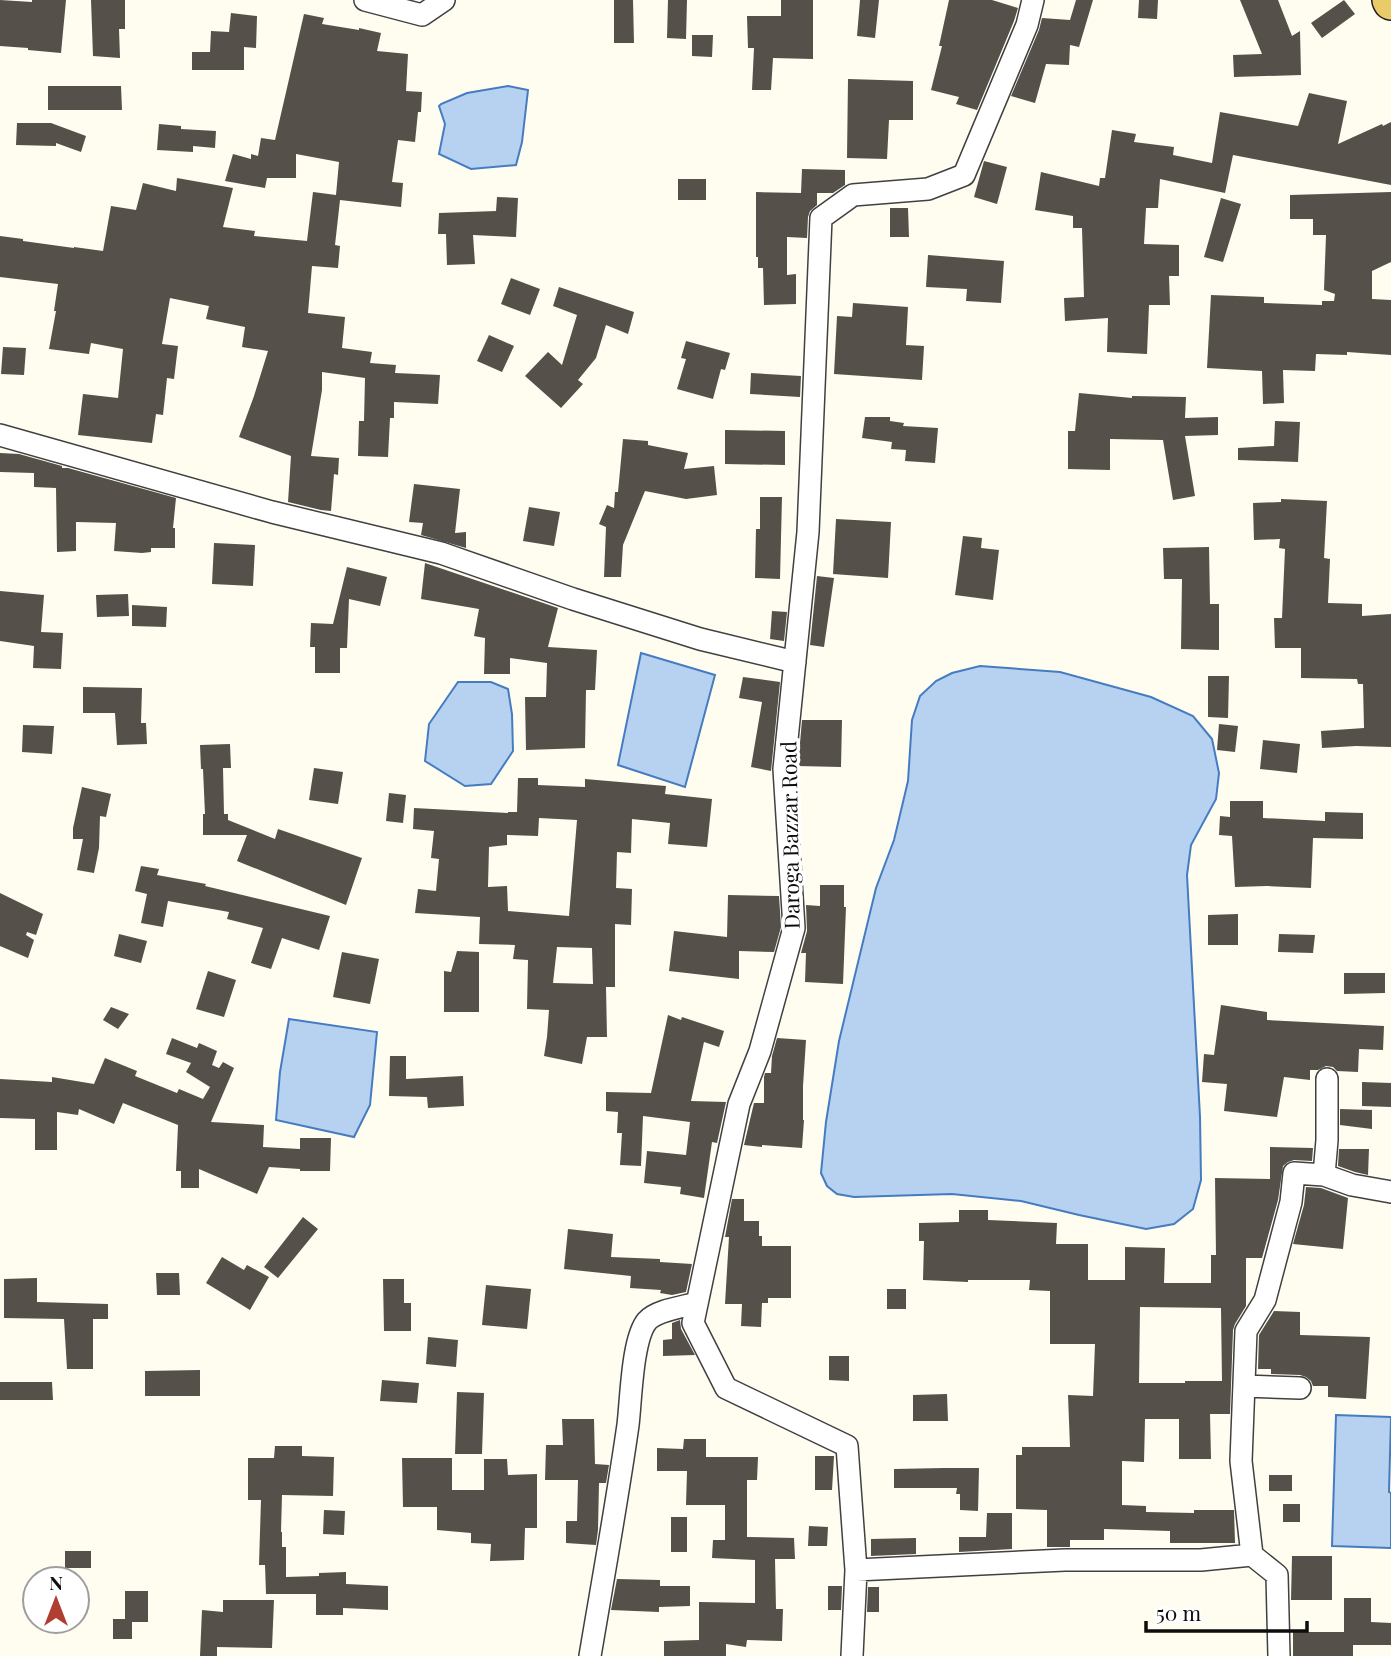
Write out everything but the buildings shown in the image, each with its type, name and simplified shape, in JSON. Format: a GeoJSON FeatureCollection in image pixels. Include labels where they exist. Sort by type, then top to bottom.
{"type":"FeatureCollection","features":[{"type":"Feature","properties":{"kind":"street"},"geometry":{"type":"LineString","coordinates":[[365,0],[422,15],[444,0]]}},
{"type":"Feature","properties":{"kind":"street","name":"Daroga Bazzar Road"},"geometry":{"type":"LineString","coordinates":[[852,1656],[856,1570],[847,1446],[726,1388],[693,1323],[739,1104],[760,1051],[794,928],[783,769],[808,532],[821,218],[853,195],[928,189],[964,175],[1027,25],[1034,0]]}},
{"type":"Feature","properties":{"kind":"street"},"geometry":{"type":"LineString","coordinates":[[0,435],[272,513],[441,553],[688,635],[795,662]]}},
{"type":"Feature","properties":{"kind":"street"},"geometry":{"type":"LineString","coordinates":[[1324,1175],[1327,1079]]}},
{"type":"Feature","properties":{"kind":"street"},"geometry":{"type":"LineString","coordinates":[[1252,1555],[1241,1461],[1246,1331],[1265,1300],[1291,1202],[1294,1173],[1324,1175],[1352,1185],[1391,1192]]}},
{"type":"Feature","properties":{"kind":"street"},"geometry":{"type":"LineString","coordinates":[[590,1656],[641,1333],[648,1320],[666,1311],[697,1303]]}},
{"type":"Feature","properties":{"kind":"street"},"geometry":{"type":"LineString","coordinates":[[1244,1387],[1300,1388]]}},
{"type":"Feature","properties":{"kind":"street"},"geometry":{"type":"LineString","coordinates":[[856,1570],[1065,1560],[1201,1560],[1252,1555],[1277,1575],[1279,1656]]}},
{"type":"Feature","properties":{"kind":"water"},"geometry":{"type":"Polygon","coordinates":[[[508,86],[528,90],[522,142],[516,165],[471,169],[439,154],[445,124],[439,106],[441,104],[467,93],[508,86]]]}},
{"type":"Feature","properties":{"kind":"water"},"geometry":{"type":"Polygon","coordinates":[[[641,653],[715,675],[685,787],[618,765],[641,653]]]}},
{"type":"Feature","properties":{"kind":"water"},"geometry":{"type":"Polygon","coordinates":[[[980,666],[1060,672],[1151,697],[1193,716],[1212,739],[1219,773],[1216,799],[1191,845],[1187,875],[1201,1180],[1193,1209],[1174,1224],[1146,1229],[1021,1201],[952,1194],[854,1197],[837,1194],[827,1186],[821,1173],[839,1041],[876,888],[894,840],[908,781],[912,720],[920,696],[936,681],[952,673],[980,666]]]}},
{"type":"Feature","properties":{"kind":"water"},"geometry":{"type":"Polygon","coordinates":[[[458,682],[491,682],[508,689],[513,751],[491,784],[465,786],[425,761],[429,724],[458,682]]]}},
{"type":"Feature","properties":{"kind":"water"},"geometry":{"type":"Polygon","coordinates":[[[289,1019],[377,1032],[370,1105],[354,1137],[276,1120],[280,1072],[289,1019]]]}},
{"type":"Feature","properties":{"kind":"water"},"geometry":{"type":"Polygon","coordinates":[[[1336,1415],[1391,1417],[1391,1548],[1332,1546],[1336,1415]]]}}]}
